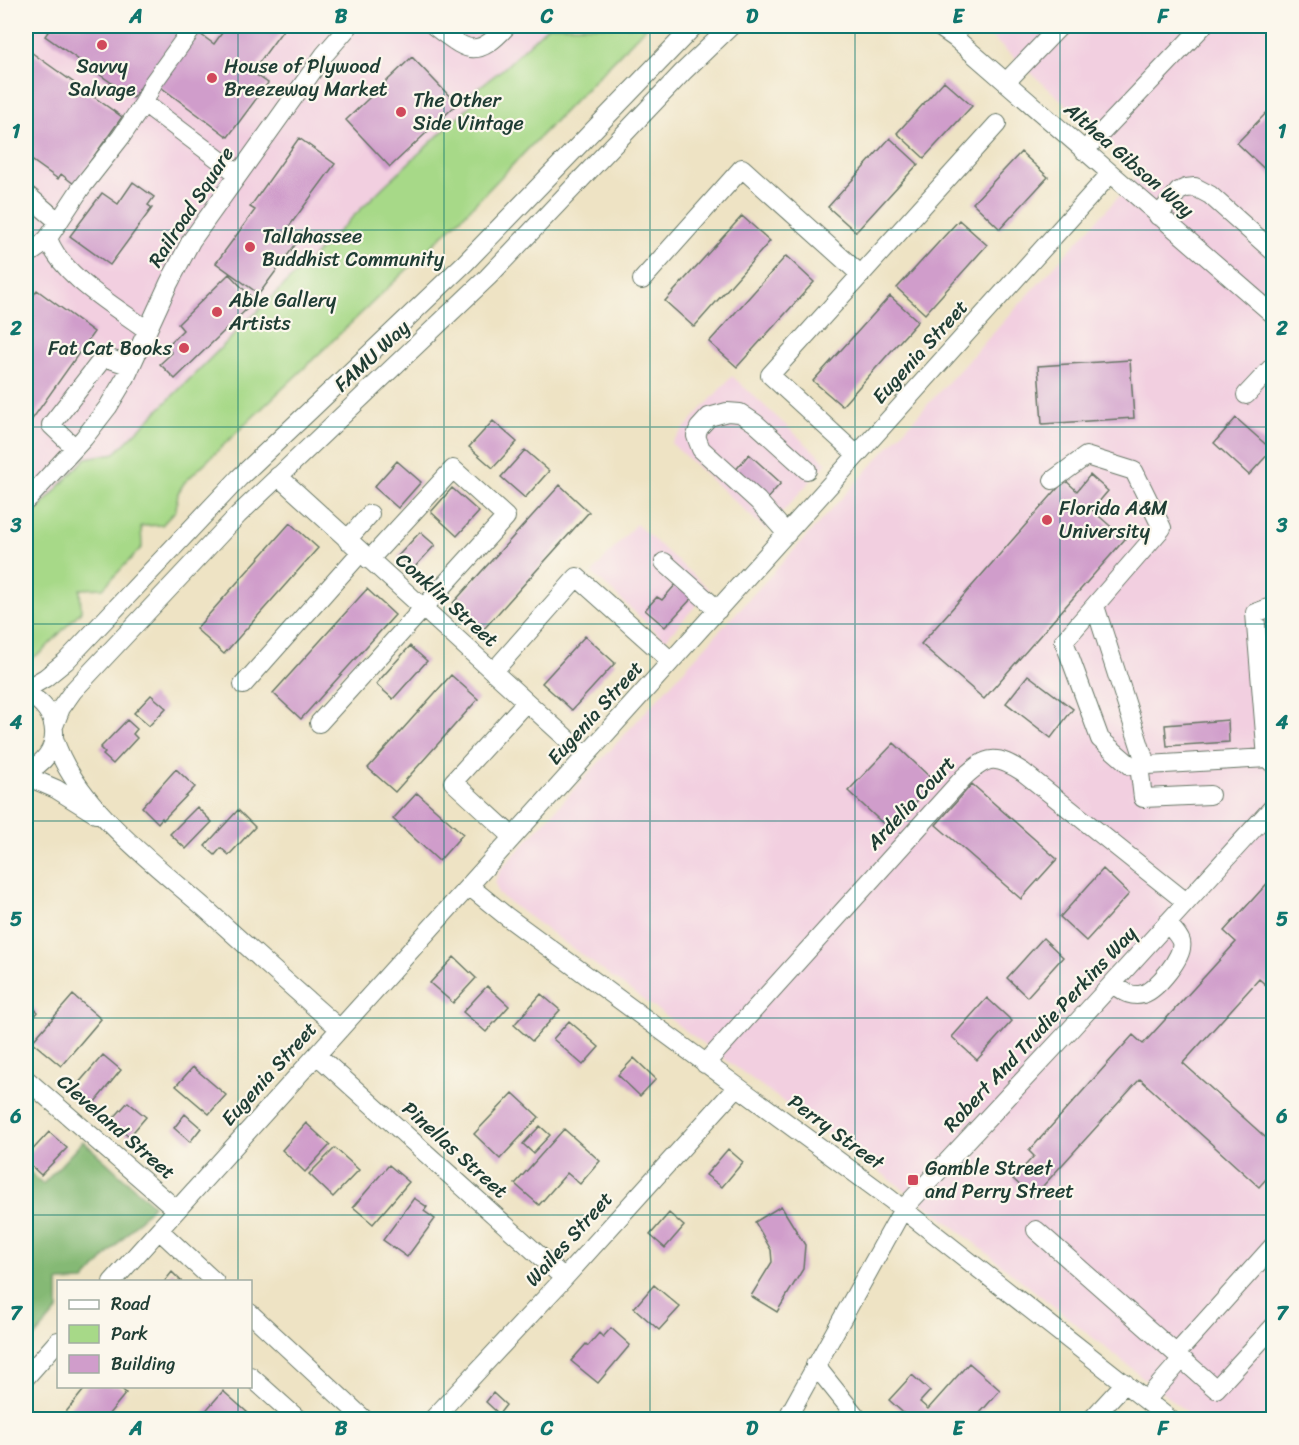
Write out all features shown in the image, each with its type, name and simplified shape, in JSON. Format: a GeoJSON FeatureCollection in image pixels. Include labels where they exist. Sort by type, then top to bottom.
{"type":"FeatureCollection","features":[{"type":"Feature","properties":{"kind":"street"},"geometry":{"type":"LineString","coordinates":[[26,256],[48,238],[81,188],[144,104],[153,83],[194,26]]}},
{"type":"Feature","properties":{"kind":"street"},"geometry":{"type":"LineString","coordinates":[[434,26],[461,45],[473,49],[492,40],[507,26]]}},
{"type":"Feature","properties":{"kind":"street","name":"FAMU Way"},"geometry":{"type":"LineString","coordinates":[[26,689],[45,678],[66,661],[239,478],[473,254],[694,26]]}},
{"type":"Feature","properties":{"kind":"street","name":"Althea Gibson Way"},"geometry":{"type":"LineString","coordinates":[[938,26],[950,32],[1083,151],[1274,315]]}},
{"type":"Feature","properties":{"kind":"street"},"geometry":{"type":"LineString","coordinates":[[1006,82],[1060,26]]}},
{"type":"Feature","properties":{"kind":"street"},"geometry":{"type":"LineString","coordinates":[[1083,151],[1203,26]]}},
{"type":"Feature","properties":{"kind":"street","name":"Railroad Square"},"geometry":{"type":"LineString","coordinates":[[26,501],[75,448],[108,407],[131,366],[183,255],[201,226],[344,27]]}},
{"type":"Feature","properties":{"kind":"street","name":"FAMU Way"},"geometry":{"type":"LineString","coordinates":[[26,771],[44,760],[51,750],[61,708],[73,691],[208,547],[278,476],[488,277],[729,29]]}},
{"type":"Feature","properties":{"kind":"street"},"geometry":{"type":"LineString","coordinates":[[144,104],[238,174]]}},
{"type":"Feature","properties":{"kind":"street"},"geometry":{"type":"LineString","coordinates":[[857,455],[770,375],[997,124]]}},
{"type":"Feature","properties":{"kind":"street"},"geometry":{"type":"LineString","coordinates":[[642,279],[742,168],[861,275]]}},
{"type":"Feature","properties":{"kind":"street","name":"Eugenia Street"},"geometry":{"type":"LineString","coordinates":[[113,1280],[1110,174]]}},
{"type":"Feature","properties":{"kind":"street"},"geometry":{"type":"LineString","coordinates":[[1158,216],[1179,191],[1195,187],[1210,195],[1274,252]]}},
{"type":"Feature","properties":{"kind":"street"},"geometry":{"type":"LineString","coordinates":[[26,194],[59,222]]}},
{"type":"Feature","properties":{"kind":"street"},"geometry":{"type":"LineString","coordinates":[[48,238],[54,253],[66,268],[147,330]]}},
{"type":"Feature","properties":{"kind":"street"},"geometry":{"type":"LineString","coordinates":[[75,448],[51,425],[104,357],[131,366]]}},
{"type":"Feature","properties":{"kind":"street"},"geometry":{"type":"LineString","coordinates":[[1246,395],[1274,365]]}},
{"type":"Feature","properties":{"kind":"street"},"geometry":{"type":"LineString","coordinates":[[787,534],[758,501],[701,449],[696,436],[699,428],[709,417],[727,412],[740,413],[755,423],[807,470]]}},
{"type":"Feature","properties":{"kind":"street"},"geometry":{"type":"LineString","coordinates":[[1053,480],[1086,456],[1134,471],[1162,528],[1064,641],[1100,739],[1131,766],[1270,761],[1269,717],[1261,681],[1255,613],[1274,606]]}},
{"type":"Feature","properties":{"kind":"street"},"geometry":{"type":"LineString","coordinates":[[243,685],[365,556],[453,469],[506,517],[319,723]]}},
{"type":"Feature","properties":{"kind":"street","name":"Conklin Street"},"geometry":{"type":"LineString","coordinates":[[278,476],[586,756]]}},
{"type":"Feature","properties":{"kind":"street"},"geometry":{"type":"LineString","coordinates":[[347,540],[370,514]]}},
{"type":"Feature","properties":{"kind":"street"},"geometry":{"type":"LineString","coordinates":[[664,562],[718,610]]}},
{"type":"Feature","properties":{"kind":"street"},"geometry":{"type":"LineString","coordinates":[[493,672],[577,577],[671,661]]}},
{"type":"Feature","properties":{"kind":"street"},"geometry":{"type":"LineString","coordinates":[[1095,606],[1142,765],[1143,798],[1210,795]]}},
{"type":"Feature","properties":{"kind":"street"},"geometry":{"type":"LineString","coordinates":[[1261,681],[1274,667]]}},
{"type":"Feature","properties":{"kind":"street"},"geometry":{"type":"LineString","coordinates":[[26,694],[42,704],[49,714],[59,755],[70,774],[110,823],[340,1029]]}},
{"type":"Feature","properties":{"kind":"street"},"geometry":{"type":"LineString","coordinates":[[513,837],[453,782],[526,702]]}},
{"type":"Feature","properties":{"kind":"street","name":"Ardelia Court"},"geometry":{"type":"LineString","coordinates":[[705,1064],[964,777],[988,759],[1007,762],[1023,772],[1186,902]]}},
{"type":"Feature","properties":{"kind":"street"},"geometry":{"type":"LineString","coordinates":[[26,776],[56,789],[110,823]]}},
{"type":"Feature","properties":{"kind":"street","name":"Robert And Trudie Perkins Way"},"geometry":{"type":"LineString","coordinates":[[786,1419],[903,1209],[1274,806]]}},
{"type":"Feature","properties":{"kind":"street","name":"Perry Street"},"geometry":{"type":"LineString","coordinates":[[469,886],[484,900],[903,1209],[1171,1419]]}},
{"type":"Feature","properties":{"kind":"street"},"geometry":{"type":"LineString","coordinates":[[1112,984],[1128,994],[1144,994],[1152,989],[1178,960],[1182,949],[1181,941],[1167,923]]}},
{"type":"Feature","properties":{"kind":"street","name":"Pinellas Street"},"geometry":{"type":"LineString","coordinates":[[317,1055],[564,1278]]}},
{"type":"Feature","properties":{"kind":"street","name":"Cleveland Street"},"geometry":{"type":"LineString","coordinates":[[26,1078],[177,1210]]}},
{"type":"Feature","properties":{"kind":"street","name":"Wailes Street"},"geometry":{"type":"LineString","coordinates":[[432,1419],[564,1278],[736,1087]]}},
{"type":"Feature","properties":{"kind":"street"},"geometry":{"type":"LineString","coordinates":[[159,1230],[214,1280]]}},
{"type":"Feature","properties":{"kind":"street"},"geometry":{"type":"LineString","coordinates":[[1036,1230],[1216,1389],[1274,1326]]}},
{"type":"Feature","properties":{"kind":"street"},"geometry":{"type":"LineString","coordinates":[[1146,1400],[1179,1357],[1274,1245]]}},
{"type":"Feature","properties":{"kind":"street"},"geometry":{"type":"LineString","coordinates":[[252,1321],[365,1419]]}},
{"type":"Feature","properties":{"kind":"street"},"geometry":{"type":"LineString","coordinates":[[26,1377],[57,1342]]}},
{"type":"Feature","properties":{"kind":"street"},"geometry":{"type":"LineString","coordinates":[[815,1365],[859,1419]]}},
{"type":"Feature","properties":{"kind":"street"},"geometry":{"type":"LineString","coordinates":[[252,1378],[299,1419]]}},
{"type":"Feature","properties":{"kind":"street"},"geometry":{"type":"LineString","coordinates":[[1091,1419],[1125,1383]]}},
{"type":"Feature","properties":{"kind":"shaded area"},"geometry":{"type":"Polygon","coordinates":[[[26,26],[547,26],[503,69],[469,94],[476,101],[385,185],[115,453],[86,458],[26,522],[26,26]]]}},
{"type":"Feature","properties":{"kind":"shaded area","name":"Florida A&M University"},"geometry":{"type":"Polygon","coordinates":[[[979,26],[1273,26],[1273,1419],[1195,1419],[939,1215],[498,894],[495,882],[501,869],[1141,172],[979,26]]]}},
{"type":"Feature","properties":{"kind":"shaded area"},"geometry":{"type":"Polygon","coordinates":[[[732,376],[827,463],[766,530],[671,443],[732,376]]]}},
{"type":"Feature","properties":{"kind":"shaded area"},"geometry":{"type":"Polygon","coordinates":[[[636,524],[710,590],[665,640],[592,573],[636,524]]]}},
{"type":"Feature","properties":{"kind":"green space"},"geometry":{"type":"Polygon","coordinates":[[[548,26],[647,26],[466,213],[184,483],[178,493],[176,510],[162,525],[141,526],[142,547],[103,588],[80,589],[81,611],[42,652],[26,662],[26,522],[86,458],[115,453],[385,185],[475,101],[469,95],[504,68],[548,26]]]}},
{"type":"Feature","properties":{"kind":"green space"},"geometry":{"type":"Polygon","coordinates":[[[83,1141],[153,1205],[85,1280],[57,1280],[57,1311],[26,1347],[26,1169],[43,1184],[83,1141]]]}},
{"type":"Feature","properties":{"kind":"building"},"geometry":{"type":"Polygon","coordinates":[[[52,26],[184,26],[133,98],[45,36],[52,26]]]}},
{"type":"Feature","properties":{"kind":"building","name":"House of Plywood Breezeway Market"},"geometry":{"type":"Polygon","coordinates":[[[227,26],[277,26],[283,30],[252,72],[268,83],[228,137],[158,85],[197,32],[214,44],[227,26]]]}},
{"type":"Feature","properties":{"kind":"building"},"geometry":{"type":"Polygon","coordinates":[[[28,50],[122,117],[74,184],[61,174],[58,179],[26,156],[26,53],[28,50]]]}},
{"type":"Feature","properties":{"kind":"building","name":"The Other Side Vintage"},"geometry":{"type":"Polygon","coordinates":[[[412,57],[457,104],[390,167],[346,120],[412,57]]]}},
{"type":"Feature","properties":{"kind":"building"},"geometry":{"type":"Polygon","coordinates":[[[944,81],[972,106],[924,158],[897,133],[944,81]]]}},
{"type":"Feature","properties":{"kind":"building"},"geometry":{"type":"Polygon","coordinates":[[[1274,105],[1274,178],[1237,143],[1274,105]]]}},
{"type":"Feature","properties":{"kind":"building"},"geometry":{"type":"Polygon","coordinates":[[[299,138],[335,164],[285,232],[298,241],[259,294],[216,263],[255,210],[250,207],[299,138]]]}},
{"type":"Feature","properties":{"kind":"building"},"geometry":{"type":"Polygon","coordinates":[[[890,138],[918,164],[856,232],[828,207],[890,138]]]}},
{"type":"Feature","properties":{"kind":"building"},"geometry":{"type":"Polygon","coordinates":[[[1021,152],[1048,177],[1000,229],[973,203],[1021,152]]]}},
{"type":"Feature","properties":{"kind":"building"},"geometry":{"type":"Polygon","coordinates":[[[133,182],[154,197],[148,205],[152,208],[110,265],[70,236],[102,193],[118,204],[133,182]]]}},
{"type":"Feature","properties":{"kind":"building"},"geometry":{"type":"Polygon","coordinates":[[[742,216],[770,241],[694,327],[665,301],[742,216]]]}},
{"type":"Feature","properties":{"kind":"building"},"geometry":{"type":"Polygon","coordinates":[[[959,220],[987,245],[925,314],[897,288],[959,220]]]}},
{"type":"Feature","properties":{"kind":"building"},"geometry":{"type":"Polygon","coordinates":[[[786,256],[814,282],[737,367],[709,342],[786,256]]]}},
{"type":"Feature","properties":{"kind":"building"},"geometry":{"type":"Polygon","coordinates":[[[229,274],[255,301],[175,379],[160,364],[172,353],[166,347],[183,330],[178,324],[229,274]]]}},
{"type":"Feature","properties":{"kind":"building"},"geometry":{"type":"Polygon","coordinates":[[[37,290],[94,332],[26,428],[26,306],[37,290]]]}},
{"type":"Feature","properties":{"kind":"building"},"geometry":{"type":"Polygon","coordinates":[[[890,296],[918,321],[842,406],[813,381],[890,296]]]}},
{"type":"Feature","properties":{"kind":"building"},"geometry":{"type":"Polygon","coordinates":[[[1130,360],[1134,418],[1042,424],[1038,366],[1130,360]]]}},
{"type":"Feature","properties":{"kind":"building"},"geometry":{"type":"Polygon","coordinates":[[[1236,418],[1272,450],[1249,475],[1214,443],[1236,418]]]}},
{"type":"Feature","properties":{"kind":"building"},"geometry":{"type":"Polygon","coordinates":[[[493,421],[517,442],[493,468],[469,447],[493,421]]]}},
{"type":"Feature","properties":{"kind":"building"},"geometry":{"type":"Polygon","coordinates":[[[525,450],[549,471],[525,498],[501,477],[525,450]]]}},
{"type":"Feature","properties":{"kind":"building"},"geometry":{"type":"Polygon","coordinates":[[[749,454],[781,483],[766,500],[734,472],[749,454]]]}},
{"type":"Feature","properties":{"kind":"building"},"geometry":{"type":"Polygon","coordinates":[[[397,461],[421,482],[398,508],[374,487],[397,461]]]}},
{"type":"Feature","properties":{"kind":"building"},"geometry":{"type":"Polygon","coordinates":[[[1090,475],[1108,491],[1092,510],[1125,539],[984,699],[921,644],[1065,480],[1077,491],[1090,475]]]}},
{"type":"Feature","properties":{"kind":"building"},"geometry":{"type":"Polygon","coordinates":[[[560,485],[589,512],[483,630],[453,603],[560,485]]]}},
{"type":"Feature","properties":{"kind":"building"},"geometry":{"type":"Polygon","coordinates":[[[452,488],[479,512],[457,536],[431,512],[452,488]]]}},
{"type":"Feature","properties":{"kind":"building"},"geometry":{"type":"Polygon","coordinates":[[[290,523],[318,548],[224,654],[196,629],[290,523]]]}},
{"type":"Feature","properties":{"kind":"building"},"geometry":{"type":"Polygon","coordinates":[[[420,532],[435,545],[413,569],[398,556],[420,532]]]}},
{"type":"Feature","properties":{"kind":"building"},"geometry":{"type":"Polygon","coordinates":[[[677,583],[693,597],[665,627],[645,610],[657,597],[662,600],[677,583]]]}},
{"type":"Feature","properties":{"kind":"building"},"geometry":{"type":"Polygon","coordinates":[[[367,589],[395,615],[301,719],[273,693],[367,589]]]}},
{"type":"Feature","properties":{"kind":"building"},"geometry":{"type":"Polygon","coordinates":[[[585,636],[615,663],[572,710],[542,683],[585,636]]]}},
{"type":"Feature","properties":{"kind":"building"},"geometry":{"type":"Polygon","coordinates":[[[410,646],[427,661],[393,699],[376,684],[410,646]]]}},
{"type":"Feature","properties":{"kind":"building"},"geometry":{"type":"Polygon","coordinates":[[[451,675],[478,699],[395,792],[368,768],[451,675]]]}},
{"type":"Feature","properties":{"kind":"building"},"geometry":{"type":"Polygon","coordinates":[[[1028,675],[1073,709],[1051,738],[1006,703],[1028,675]]]}},
{"type":"Feature","properties":{"kind":"building"},"geometry":{"type":"Polygon","coordinates":[[[151,695],[166,708],[149,726],[134,713],[151,695]]]}},
{"type":"Feature","properties":{"kind":"building"},"geometry":{"type":"Polygon","coordinates":[[[127,720],[137,729],[133,734],[137,738],[113,764],[103,755],[105,753],[100,748],[127,720]]]}},
{"type":"Feature","properties":{"kind":"building"},"geometry":{"type":"Polygon","coordinates":[[[1228,720],[1229,742],[1167,746],[1165,725],[1228,720]]]}},
{"type":"Feature","properties":{"kind":"building"},"geometry":{"type":"Polygon","coordinates":[[[894,743],[935,782],[890,830],[848,791],[894,743]]]}},
{"type":"Feature","properties":{"kind":"building"},"geometry":{"type":"Polygon","coordinates":[[[176,769],[195,787],[158,823],[142,807],[176,769]]]}},
{"type":"Feature","properties":{"kind":"building"},"geometry":{"type":"Polygon","coordinates":[[[972,784],[1057,859],[1021,899],[936,825],[972,784]]]}},
{"type":"Feature","properties":{"kind":"building"},"geometry":{"type":"Polygon","coordinates":[[[417,793],[463,834],[439,861],[393,819],[417,793]]]}},
{"type":"Feature","properties":{"kind":"building"},"geometry":{"type":"Polygon","coordinates":[[[197,807],[212,822],[186,849],[170,834],[197,807]]]}},
{"type":"Feature","properties":{"kind":"building"},"geometry":{"type":"Polygon","coordinates":[[[238,810],[255,827],[229,855],[221,848],[215,855],[205,846],[238,810]]]}},
{"type":"Feature","properties":{"kind":"building"},"geometry":{"type":"Polygon","coordinates":[[[1103,869],[1129,894],[1086,941],[1060,917],[1103,869]]]}},
{"type":"Feature","properties":{"kind":"building"},"geometry":{"type":"Polygon","coordinates":[[[1274,876],[1274,932],[1270,937],[1274,940],[1274,992],[1259,979],[1183,1063],[1274,1145],[1274,1170],[1259,1187],[1140,1079],[1033,1197],[1013,1179],[1034,1156],[1029,1151],[1133,1035],[1143,1044],[1236,942],[1224,931],[1274,876]]]}},
{"type":"Feature","properties":{"kind":"building"},"geometry":{"type":"Polygon","coordinates":[[[1043,938],[1063,957],[1027,997],[1007,978],[1043,938]]]}},
{"type":"Feature","properties":{"kind":"building"},"geometry":{"type":"Polygon","coordinates":[[[454,957],[476,978],[453,1003],[430,983],[454,957]]]}},
{"type":"Feature","properties":{"kind":"building"},"geometry":{"type":"Polygon","coordinates":[[[487,986],[509,1006],[486,1032],[463,1012],[487,986]]]}},
{"type":"Feature","properties":{"kind":"building"},"geometry":{"type":"Polygon","coordinates":[[[541,994],[560,1010],[532,1041],[514,1025],[541,994]]]}},
{"type":"Feature","properties":{"kind":"building"},"geometry":{"type":"Polygon","coordinates":[[[73,995],[101,1019],[61,1066],[32,1042],[73,995]]]}},
{"type":"Feature","properties":{"kind":"building"},"geometry":{"type":"Polygon","coordinates":[[[987,998],[1012,1021],[977,1060],[952,1037],[987,998]]]}},
{"type":"Feature","properties":{"kind":"building"},"geometry":{"type":"Polygon","coordinates":[[[26,1001],[38,1012],[26,1027],[26,1001]]]}},
{"type":"Feature","properties":{"kind":"building"},"geometry":{"type":"Polygon","coordinates":[[[569,1021],[599,1047],[583,1065],[553,1039],[569,1021]]]}},
{"type":"Feature","properties":{"kind":"building"},"geometry":{"type":"Polygon","coordinates":[[[103,1055],[121,1070],[89,1109],[70,1093],[103,1055]]]}},
{"type":"Feature","properties":{"kind":"building"},"geometry":{"type":"Polygon","coordinates":[[[634,1058],[656,1079],[640,1096],[618,1075],[634,1058]]]}},
{"type":"Feature","properties":{"kind":"building"},"geometry":{"type":"Polygon","coordinates":[[[193,1067],[226,1095],[209,1114],[176,1086],[193,1067]]]}},
{"type":"Feature","properties":{"kind":"building"},"geometry":{"type":"Polygon","coordinates":[[[513,1093],[539,1117],[500,1159],[474,1134],[513,1093]]]}},
{"type":"Feature","properties":{"kind":"building"},"geometry":{"type":"Polygon","coordinates":[[[128,1102],[146,1117],[129,1137],[111,1121],[128,1102]]]}},
{"type":"Feature","properties":{"kind":"building"},"geometry":{"type":"Polygon","coordinates":[[[185,1114],[201,1128],[190,1142],[174,1128],[185,1114]]]}},
{"type":"Feature","properties":{"kind":"building"},"geometry":{"type":"Polygon","coordinates":[[[306,1123],[330,1145],[305,1172],[282,1150],[306,1123]]]}},
{"type":"Feature","properties":{"kind":"building"},"geometry":{"type":"Polygon","coordinates":[[[540,1126],[550,1135],[533,1153],[523,1144],[540,1126]]]}},
{"type":"Feature","properties":{"kind":"building"},"geometry":{"type":"Polygon","coordinates":[[[564,1129],[600,1161],[580,1184],[567,1173],[539,1205],[515,1184],[564,1129]]]}},
{"type":"Feature","properties":{"kind":"building"},"geometry":{"type":"Polygon","coordinates":[[[49,1132],[67,1148],[41,1175],[26,1161],[26,1157],[49,1132]]]}},
{"type":"Feature","properties":{"kind":"building"},"geometry":{"type":"Polygon","coordinates":[[[335,1148],[359,1170],[333,1197],[309,1174],[335,1148]]]}},
{"type":"Feature","properties":{"kind":"building"},"geometry":{"type":"Polygon","coordinates":[[[728,1149],[743,1162],[722,1187],[706,1175],[728,1149]]]}},
{"type":"Feature","properties":{"kind":"building"},"geometry":{"type":"Polygon","coordinates":[[[389,1165],[409,1182],[373,1224],[353,1207],[389,1165]]]}},
{"type":"Feature","properties":{"kind":"building"},"geometry":{"type":"Polygon","coordinates":[[[414,1198],[427,1207],[424,1211],[435,1219],[407,1257],[383,1240],[414,1198]]]}},
{"type":"Feature","properties":{"kind":"building"},"geometry":{"type":"Polygon","coordinates":[[[781,1206],[805,1245],[803,1269],[777,1312],[751,1296],[772,1262],[771,1250],[755,1222],[781,1206]]]}},
{"type":"Feature","properties":{"kind":"building"},"geometry":{"type":"Polygon","coordinates":[[[669,1213],[684,1226],[665,1248],[650,1235],[669,1213]]]}},
{"type":"Feature","properties":{"kind":"building"},"geometry":{"type":"Polygon","coordinates":[[[172,1272],[180,1280],[166,1280],[172,1272]]]}},
{"type":"Feature","properties":{"kind":"building"},"geometry":{"type":"Polygon","coordinates":[[[654,1285],[680,1307],[659,1330],[634,1308],[654,1285]]]}},
{"type":"Feature","properties":{"kind":"building"},"geometry":{"type":"Polygon","coordinates":[[[611,1328],[630,1345],[598,1383],[571,1361],[599,1333],[603,1337],[611,1328]]]}},
{"type":"Feature","properties":{"kind":"building"},"geometry":{"type":"Polygon","coordinates":[[[969,1363],[1000,1390],[974,1420],[911,1420],[889,1400],[912,1375],[930,1391],[920,1402],[928,1409],[969,1363]]]}},
{"type":"Feature","properties":{"kind":"building"},"geometry":{"type":"Polygon","coordinates":[[[85,1388],[121,1388],[126,1393],[104,1420],[75,1420],[66,1412],[85,1388]]]}},
{"type":"Feature","properties":{"kind":"building"},"geometry":{"type":"Polygon","coordinates":[[[223,1391],[256,1420],[207,1420],[202,1415],[223,1391]]]}},
{"type":"Feature","properties":{"kind":"building"},"geometry":{"type":"Polygon","coordinates":[[[493,1393],[506,1405],[499,1414],[486,1402],[493,1393]]]}},
{"type":"Feature","properties":{"kind":"place","name":"Savvy Salvage"},"geometry":{"type":"Point","coordinates":[102,45]}},
{"type":"Feature","properties":{"kind":"place","name":"House of Plywood Breezeway Market"},"geometry":{"type":"Point","coordinates":[212,78]}},
{"type":"Feature","properties":{"kind":"place","name":"The Other Side Vintage"},"geometry":{"type":"Point","coordinates":[401,112]}},
{"type":"Feature","properties":{"kind":"place","name":"Tallahassee Buddhist Community"},"geometry":{"type":"Point","coordinates":[250,247]}},
{"type":"Feature","properties":{"kind":"place","name":"Able Gallery Artists"},"geometry":{"type":"Point","coordinates":[217,312]}},
{"type":"Feature","properties":{"kind":"place","name":"Fat Cat Books"},"geometry":{"type":"Point","coordinates":[184,348]}},
{"type":"Feature","properties":{"kind":"place","name":"Florida A&M University"},"geometry":{"type":"Point","coordinates":[1047,520]}},
{"type":"Feature","properties":{"kind":"place","name":"Gamble Street and Perry Street"},"geometry":{"type":"Point","coordinates":[913,1180]}}]}
